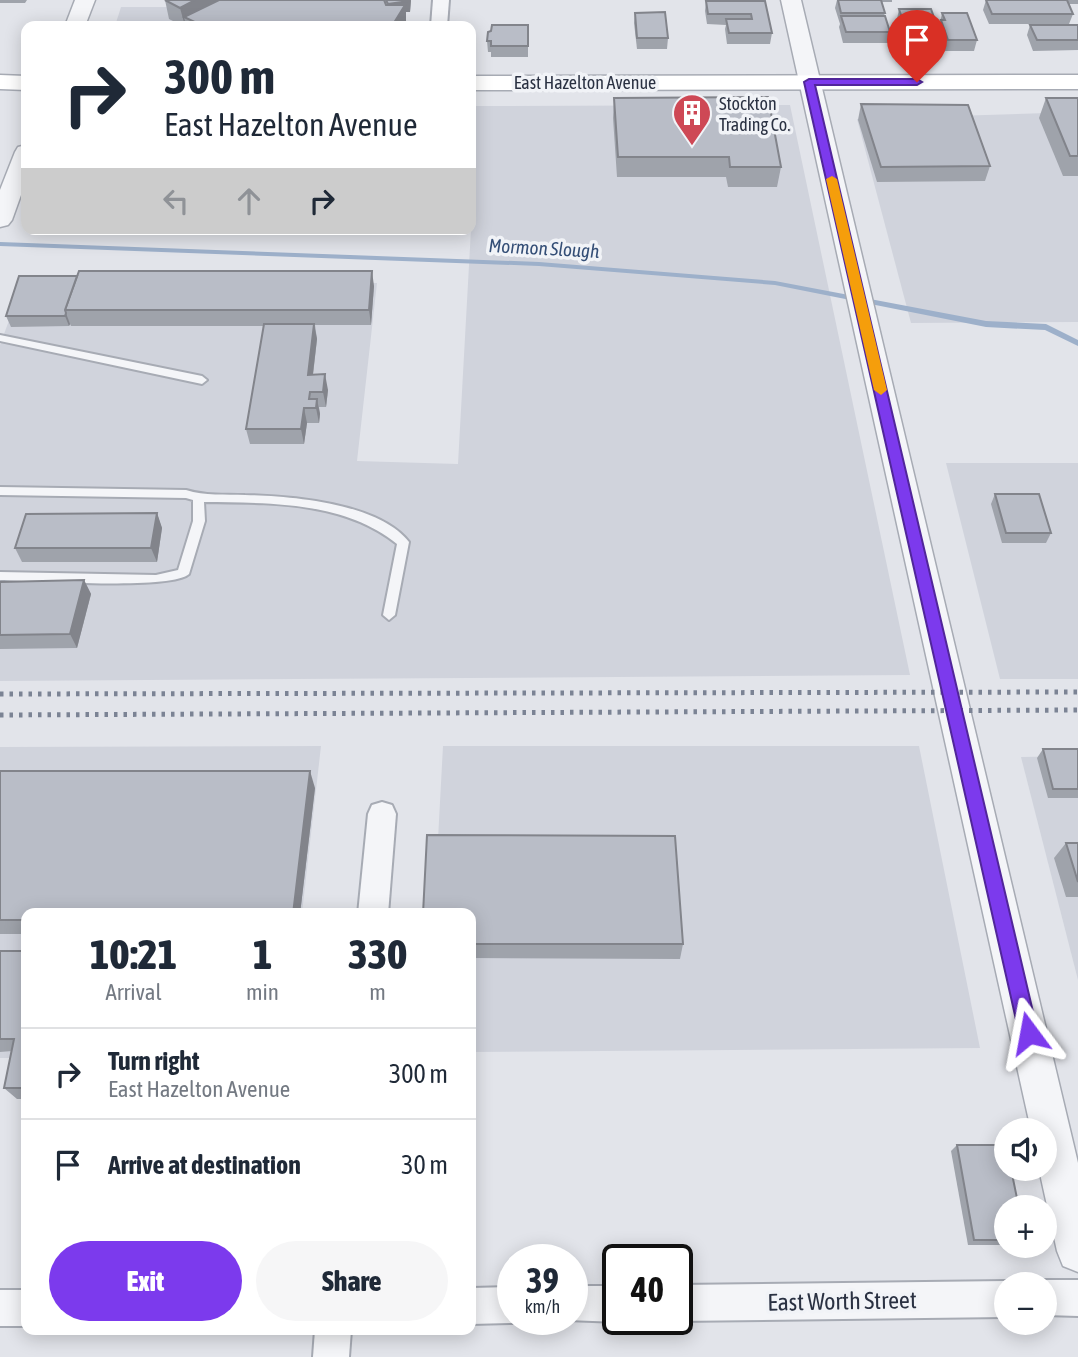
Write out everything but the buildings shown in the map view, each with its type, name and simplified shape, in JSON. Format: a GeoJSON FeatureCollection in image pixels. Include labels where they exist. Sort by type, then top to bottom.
{"type":"FeatureCollection","features":[{"type":"Feature","properties":{"kind":"main road"},"geometry":{"type":"LineString","coordinates":[[0,82],[21,83]]}},
{"type":"Feature","properties":{"kind":"main road","name":"East Hazelton Avenue"},"geometry":{"type":"LineString","coordinates":[[476,83],[1078,82]]}},
{"type":"Feature","properties":{"kind":"street"},"geometry":{"type":"LineString","coordinates":[[77,21],[85,0]]}},
{"type":"Feature","properties":{"kind":"street"},"geometry":{"type":"LineString","coordinates":[[439,21],[441,0]]}},
{"type":"Feature","properties":{"kind":"street"},"geometry":{"type":"LineString","coordinates":[[791,0],[1078,1251]]}},
{"type":"Feature","properties":{"kind":"street"},"geometry":{"type":"LineString","coordinates":[[0,220],[21,165]]}},
{"type":"Feature","properties":{"kind":"street"},"geometry":{"type":"LineString","coordinates":[[374,908],[382,814]]}},
{"type":"Feature","properties":{"kind":"street"},"geometry":{"type":"LineString","coordinates":[[1057,1298],[1078,1298]]}},
{"type":"Feature","properties":{"kind":"street","name":"East Worth Street"},"geometry":{"type":"LineString","coordinates":[[693,1303],[994,1299]]}},
{"type":"Feature","properties":{"kind":"street"},"geometry":{"type":"LineString","coordinates":[[476,1306],[497,1305]]}},
{"type":"Feature","properties":{"kind":"street"},"geometry":{"type":"LineString","coordinates":[[0,1308],[21,1308]]}},
{"type":"Feature","properties":{"kind":"street"},"geometry":{"type":"LineString","coordinates":[[331,1357],[333,1335]]}},
{"type":"Feature","properties":{"kind":"lane"},"geometry":{"type":"LineString","coordinates":[[0,338],[202,380]]}},
{"type":"Feature","properties":{"kind":"lane"},"geometry":{"type":"LineString","coordinates":[[0,492],[186,494],[198,498],[278,499],[332,508],[378,523],[403,542],[389,615]]}},
{"type":"Feature","properties":{"kind":"lane"},"geometry":{"type":"LineString","coordinates":[[0,576],[156,579],[183,574],[199,522],[198,498]]}},
{"type":"Feature","properties":{"kind":"shaded area"},"geometry":{"type":"Polygon","coordinates":[[[121,7],[218,7],[214,21],[117,21],[121,7]]]}},
{"type":"Feature","properties":{"kind":"shaded area"},"geometry":{"type":"Polygon","coordinates":[[[790,105],[910,675],[0,681],[0,345],[22,285],[377,283],[357,461],[458,464],[471,235],[476,235],[476,106],[790,105]]]}},
{"type":"Feature","properties":{"kind":"shaded area"},"geometry":{"type":"Polygon","coordinates":[[[1078,112],[1078,322],[911,323],[857,119],[1078,112]]]}},
{"type":"Feature","properties":{"kind":"shaded area"},"geometry":{"type":"Polygon","coordinates":[[[946,463],[1078,463],[1078,679],[1000,679],[946,463]]]}},
{"type":"Feature","properties":{"kind":"shaded area"},"geometry":{"type":"Polygon","coordinates":[[[321,746],[303,908],[21,908],[21,1058],[0,1058],[0,747],[321,746]]]}},
{"type":"Feature","properties":{"kind":"shaded area"},"geometry":{"type":"Polygon","coordinates":[[[443,746],[919,746],[980,1048],[476,1052],[476,908],[434,908],[443,746]]]}},
{"type":"Feature","properties":{"kind":"shaded area"},"geometry":{"type":"Polygon","coordinates":[[[1078,756],[1078,980],[1021,757],[1078,756]]]}},
{"type":"Feature","properties":{"kind":"waterway","name":"Mormon Slough"},"geometry":{"type":"LineString","coordinates":[[0,244],[539,264],[775,283],[986,324],[1046,327],[1078,343]]}},
{"type":"Feature","properties":{"kind":"railway"},"geometry":{"type":"LineString","coordinates":[[0,694],[1078,692]]}},
{"type":"Feature","properties":{"kind":"railway"},"geometry":{"type":"LineString","coordinates":[[0,715],[1078,710]]}},
{"type":"Feature","properties":{"kind":"slow traffic"},"geometry":{"type":"LineString","coordinates":[[832,179],[881,390]]}},
{"type":"Feature","properties":{"kind":"place","name":"Stockton Trading Co."},"geometry":{"type":"Point","coordinates":[692,147]}},
{"type":"Feature","properties":{"kind":"route"},"geometry":{"type":"LineString","coordinates":[[917,82],[809,82],[1029,1033]]}}]}
